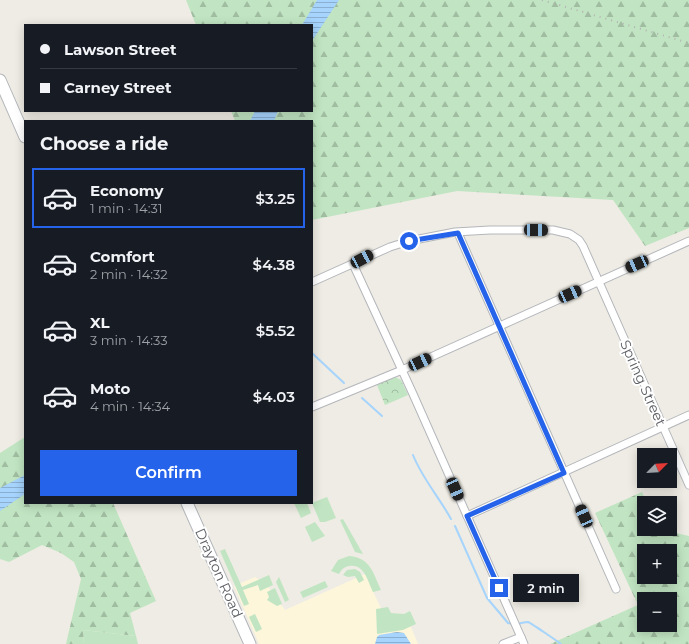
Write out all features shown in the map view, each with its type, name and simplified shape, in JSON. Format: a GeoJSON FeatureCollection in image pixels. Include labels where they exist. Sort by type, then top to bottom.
{"type":"FeatureCollection","features":[{"type":"Feature","properties":{"kind":"main road"},"geometry":{"type":"LineString","coordinates":[[0,80],[24,135]]}},
{"type":"Feature","properties":{"kind":"main road","name":"Drayton Road"},"geometry":{"type":"LineString","coordinates":[[187,504],[250,644]]}},
{"type":"Feature","properties":{"kind":"street","name":"Spring Street"},"geometry":{"type":"LineString","coordinates":[[313,282],[353,264],[371,254],[409,241],[458,233],[490,230],[553,230],[570,234],[583,246],[689,485]]}},
{"type":"Feature","properties":{"kind":"street"},"geometry":{"type":"LineString","coordinates":[[458,233],[616,589]]}},
{"type":"Feature","properties":{"kind":"street"},"geometry":{"type":"LineString","coordinates":[[313,407],[402,370],[689,241]]}},
{"type":"Feature","properties":{"kind":"street"},"geometry":{"type":"LineString","coordinates":[[353,264],[524,644]]}},
{"type":"Feature","properties":{"kind":"street"},"geometry":{"type":"LineString","coordinates":[[467,516],[689,415]]}},
{"type":"Feature","properties":{"kind":"street"},"geometry":{"type":"LineString","coordinates":[[503,644],[519,633]]}},
{"type":"Feature","properties":{"kind":"shaded area"},"geometry":{"type":"Polygon","coordinates":[[[365,574],[390,628],[408,620],[418,644],[259,644],[234,586],[255,577],[267,585],[285,610],[365,574]]]}},
{"type":"Feature","properties":{"kind":"green space"},"geometry":{"type":"Polygon","coordinates":[[[186,0],[689,0],[689,228],[645,246],[613,200],[457,191],[313,220],[313,120],[235,120],[231,112],[313,112],[313,24],[196,24],[186,0]]]}},
{"type":"Feature","properties":{"kind":"green space"},"geometry":{"type":"Polygon","coordinates":[[[395,377],[401,380],[408,395],[385,405],[377,385],[395,377]]]}},
{"type":"Feature","properties":{"kind":"green space"},"geometry":{"type":"Polygon","coordinates":[[[24,438],[24,504],[113,504],[156,601],[130,613],[136,636],[83,630],[84,644],[66,644],[81,579],[74,562],[61,553],[42,545],[9,562],[0,559],[0,453],[24,438]]]}},
{"type":"Feature","properties":{"kind":"green space"},"geometry":{"type":"Polygon","coordinates":[[[642,492],[644,496],[637,496],[637,536],[677,536],[677,533],[689,536],[689,644],[550,644],[637,605],[637,632],[677,632],[677,592],[637,592],[637,603],[595,513],[642,492]]]}},
{"type":"Feature","properties":{"kind":"green space"},"geometry":{"type":"Polygon","coordinates":[[[327,497],[336,518],[325,522],[320,522],[313,503],[327,497]]]}},
{"type":"Feature","properties":{"kind":"green space"},"geometry":{"type":"Polygon","coordinates":[[[294,504],[307,504],[311,513],[301,518],[294,504]]]}},
{"type":"Feature","properties":{"kind":"green space"},"geometry":{"type":"Polygon","coordinates":[[[343,519],[363,554],[355,552],[340,520],[343,519]]]}},
{"type":"Feature","properties":{"kind":"green space"},"geometry":{"type":"Polygon","coordinates":[[[315,522],[325,536],[312,542],[305,527],[315,522]]]}},
{"type":"Feature","properties":{"kind":"green space"},"geometry":{"type":"Polygon","coordinates":[[[225,549],[242,587],[269,575],[273,585],[260,591],[258,585],[243,590],[249,604],[244,606],[220,551],[225,549]]]}},
{"type":"Feature","properties":{"kind":"green space"},"geometry":{"type":"Polygon","coordinates":[[[349,556],[356,557],[367,563],[381,590],[373,592],[365,574],[358,567],[347,566],[343,568],[339,574],[331,571],[338,560],[349,556]]]}},
{"type":"Feature","properties":{"kind":"green space"},"geometry":{"type":"Polygon","coordinates":[[[355,569],[360,572],[364,580],[359,583],[355,576],[348,577],[343,575],[347,570],[355,569]]]}},
{"type":"Feature","properties":{"kind":"green space"},"geometry":{"type":"Polygon","coordinates":[[[279,577],[289,600],[285,602],[276,582],[279,577]]]}},
{"type":"Feature","properties":{"kind":"green space"},"geometry":{"type":"Polygon","coordinates":[[[325,581],[328,587],[303,598],[300,592],[325,581]]]}},
{"type":"Feature","properties":{"kind":"green space"},"geometry":{"type":"Polygon","coordinates":[[[275,588],[282,604],[277,606],[267,600],[269,597],[267,592],[275,588]]]}},
{"type":"Feature","properties":{"kind":"green space"},"geometry":{"type":"Polygon","coordinates":[[[388,607],[391,613],[404,614],[410,611],[416,624],[403,630],[377,634],[376,609],[388,607]]]}},
{"type":"Feature","properties":{"kind":"green space"},"geometry":{"type":"Polygon","coordinates":[[[255,614],[262,629],[256,632],[249,617],[255,614]]]}},
{"type":"Feature","properties":{"kind":"green space"},"geometry":{"type":"Polygon","coordinates":[[[83,630],[136,636],[138,644],[84,644],[83,630]]]}},
{"type":"Feature","properties":{"kind":"water"},"geometry":{"type":"Polygon","coordinates":[[[317,0],[339,0],[313,39],[313,24],[303,24],[317,0]]]}},
{"type":"Feature","properties":{"kind":"water"},"geometry":{"type":"Polygon","coordinates":[[[254,112],[278,112],[274,120],[250,120],[254,112]]]}},
{"type":"Feature","properties":{"kind":"water"},"geometry":{"type":"Polygon","coordinates":[[[24,476],[24,495],[0,511],[0,488],[24,476]]]}},
{"type":"Feature","properties":{"kind":"water"},"geometry":{"type":"Polygon","coordinates":[[[397,632],[404,633],[411,644],[375,644],[379,635],[397,632]]]}},
{"type":"Feature","properties":{"kind":"waterway"},"geometry":{"type":"LineString","coordinates":[[313,354],[344,383]]}},
{"type":"Feature","properties":{"kind":"waterway"},"geometry":{"type":"LineString","coordinates":[[362,398],[382,416]]}},
{"type":"Feature","properties":{"kind":"waterway"},"geometry":{"type":"LineString","coordinates":[[413,455],[421,472],[451,519]]}},
{"type":"Feature","properties":{"kind":"waterway"},"geometry":{"type":"LineString","coordinates":[[455,526],[487,598],[508,623],[513,624]]}},
{"type":"Feature","properties":{"kind":"waterway"},"geometry":{"type":"LineString","coordinates":[[518,624],[528,622],[561,644]]}},
{"type":"Feature","properties":{"kind":"railway"},"geometry":{"type":"LineString","coordinates":[[542,0],[689,43]]}},
{"type":"Feature","properties":{"kind":"route"},"geometry":{"type":"LineString","coordinates":[[409,241],[455,232],[458,233],[535,404],[564,473],[467,516],[499,588]]}}]}
